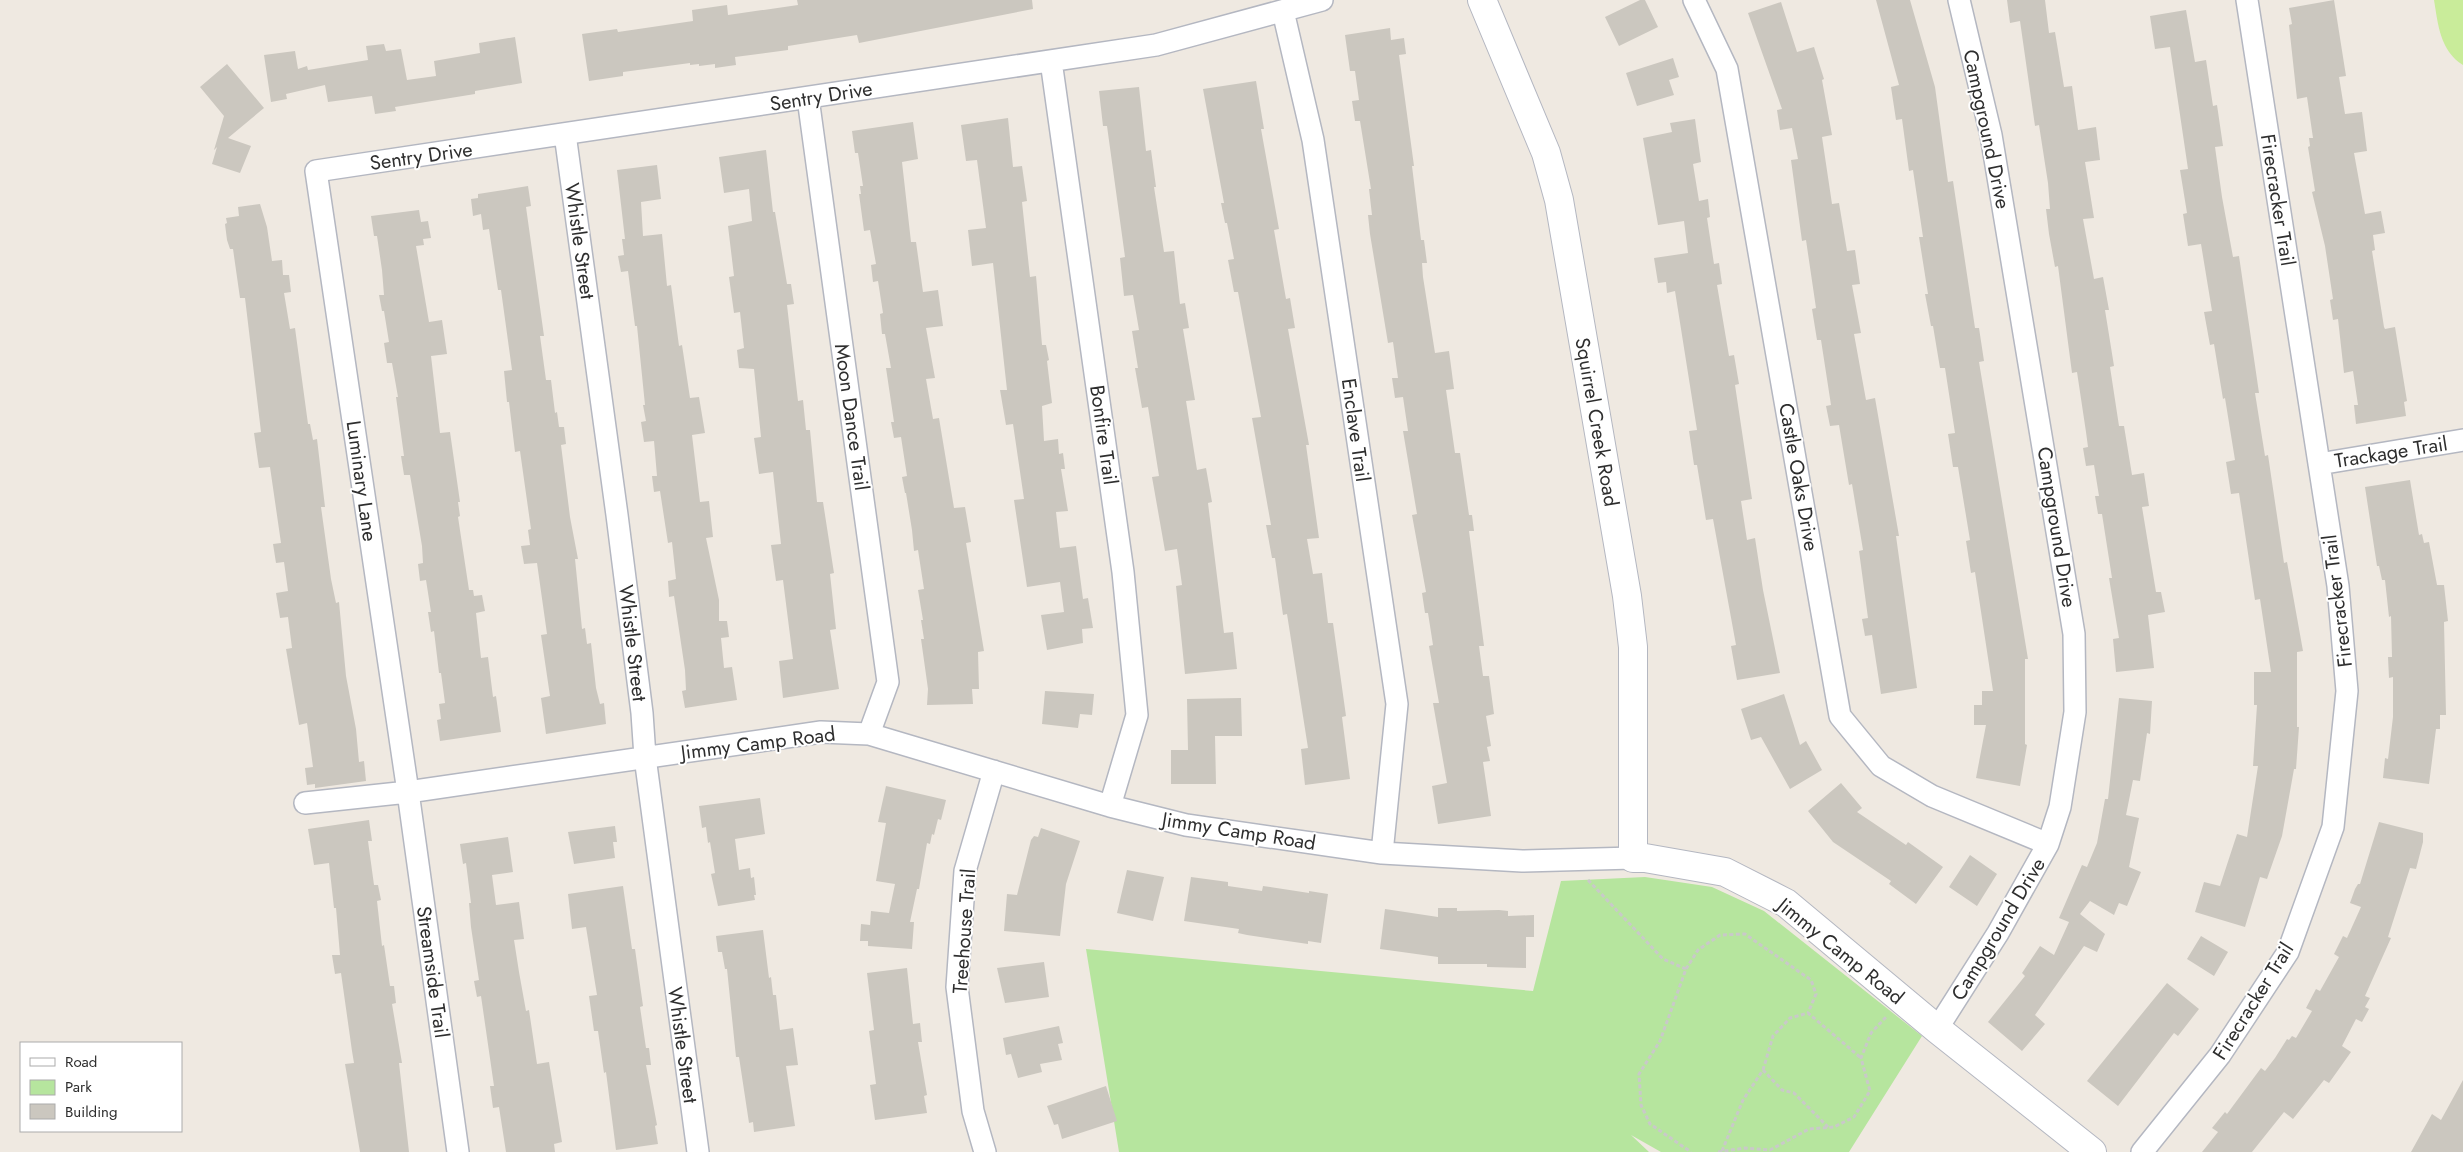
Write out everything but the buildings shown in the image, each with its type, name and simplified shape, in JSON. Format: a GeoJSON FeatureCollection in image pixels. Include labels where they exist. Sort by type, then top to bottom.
{"type":"FeatureCollection","features":[{"type":"Feature","properties":{"kind":"street","name":"Sentry Drive"},"geometry":{"type":"LineString","coordinates":[[316,171],[1156,46],[1322,0]]}},
{"type":"Feature","properties":{"kind":"street","name":"Squirrel Creek Road"},"geometry":{"type":"LineString","coordinates":[[1482,0],[1546,153],[1559,200],[1627,596],[1631,630],[1633,858]]}},
{"type":"Feature","properties":{"kind":"street","name":"Castle Oaks Drive"},"geometry":{"type":"LineString","coordinates":[[1694,0],[1727,69],[1840,716],[1881,766],[1932,796],[2048,844]]}},
{"type":"Feature","properties":{"kind":"street","name":"Campground Drive"},"geometry":{"type":"LineString","coordinates":[[1937,1029],[1998,933],[2048,844],[2060,807],[2075,712],[2074,634],[1992,135],[1959,0]]}},
{"type":"Feature","properties":{"kind":"street","name":"Firecracker Trail"},"geometry":{"type":"LineString","coordinates":[[2142,1152],[2220,1055],[2288,952],[2332,828],[2348,691],[2338,586],[2247,0]]}},
{"type":"Feature","properties":{"kind":"street","name":"Enclave Trail"},"geometry":{"type":"LineString","coordinates":[[1283,11],[1313,140],[1397,704],[1382,853]]}},
{"type":"Feature","properties":{"kind":"street","name":"Bonfire Trail"},"geometry":{"type":"LineString","coordinates":[[1051,61],[1123,572],[1137,715],[1110,806]]}},
{"type":"Feature","properties":{"kind":"street","name":"Moon Dance Trail"},"geometry":{"type":"LineString","coordinates":[[808,98],[888,682],[869,734]]}},
{"type":"Feature","properties":{"kind":"street","name":"Whistle Street"},"geometry":{"type":"LineString","coordinates":[[565,134],[621,545],[642,713],[645,758],[698,1152]]}},
{"type":"Feature","properties":{"kind":"street","name":"Luminary Lane"},"geometry":{"type":"LineString","coordinates":[[316,171],[408,792]]}},
{"type":"Feature","properties":{"kind":"street","name":"Trackage Trail"},"geometry":{"type":"LineString","coordinates":[[2319,464],[2463,440]]}},
{"type":"Feature","properties":{"kind":"street","name":"Jimmy Camp Road"},"geometry":{"type":"LineString","coordinates":[[305,803],[408,792],[821,732],[869,734],[1110,806],[1186,825],[1382,853],[1522,861],[1646,858],[1725,872],[1786,903],[1937,1029],[2092,1152]]}},
{"type":"Feature","properties":{"kind":"street","name":"Treehouse Trail"},"geometry":{"type":"LineString","coordinates":[[984,1152],[973,1111],[957,988],[965,871],[994,771]]}},
{"type":"Feature","properties":{"kind":"street","name":"Streamside Trail"},"geometry":{"type":"LineString","coordinates":[[408,792],[458,1152]]}},
{"type":"Feature","properties":{"kind":"path"},"geometry":{"type":"LineString","coordinates":[[1568,860],[1663,959],[1686,969]]}},
{"type":"Feature","properties":{"kind":"path"},"geometry":{"type":"LineString","coordinates":[[1691,1152],[1650,1124],[1641,1105],[1639,1074],[1660,1041],[1686,969],[1698,950],[1720,935],[1745,934],[1811,980],[1816,994],[1808,1014]]}},
{"type":"Feature","properties":{"kind":"path"},"geometry":{"type":"LineString","coordinates":[[1861,1058],[1871,1033],[1903,1000]]}},
{"type":"Feature","properties":{"kind":"path"},"geometry":{"type":"LineString","coordinates":[[1718,1152],[1745,1148],[1770,1150],[1809,1129],[1828,1127],[1854,1118],[1870,1091],[1861,1058],[1808,1014]]}},
{"type":"Feature","properties":{"kind":"path"},"geometry":{"type":"LineString","coordinates":[[1722,1152],[1743,1100],[1763,1070],[1773,1036],[1790,1018],[1808,1014]]}},
{"type":"Feature","properties":{"kind":"path"},"geometry":{"type":"LineString","coordinates":[[1763,1070],[1782,1090],[1794,1093],[1828,1127]]}},
{"type":"Feature","properties":{"kind":"green space"},"geometry":{"type":"Polygon","coordinates":[[[2434,0],[2463,0],[2463,65],[2455,59],[2445,45],[2441,36],[2434,0]]]}},
{"type":"Feature","properties":{"kind":"green space"},"geometry":{"type":"Polygon","coordinates":[[[1645,877],[1712,887],[1764,911],[1922,1036],[1849,1152],[1661,1152],[1631,1135],[1649,1152],[1119,1152],[1086,949],[1533,991],[1561,881],[1645,877]]]}}]}
